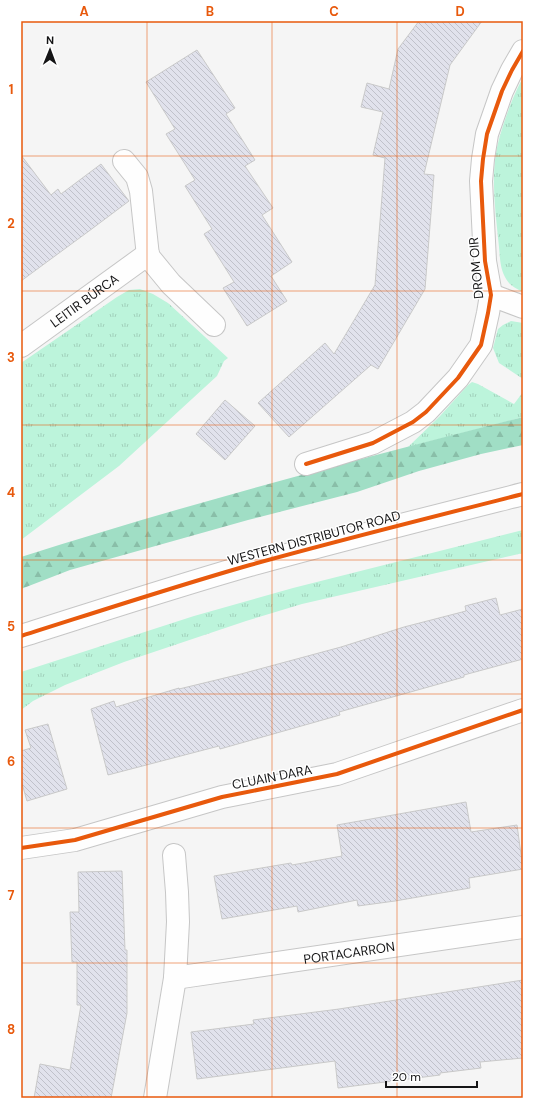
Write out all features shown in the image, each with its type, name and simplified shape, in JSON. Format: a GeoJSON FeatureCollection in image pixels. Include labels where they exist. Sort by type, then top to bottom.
{"type":"FeatureCollection","features":[{"type":"Feature","properties":{"kind":"street","name":"DROM OIR"},"geometry":{"type":"LineString","coordinates":[[306,464],[373,443],[413,422],[426,412],[458,378],[481,345],[491,295],[485,260],[480,181],[486,134],[502,91],[523,51]]}},
{"type":"Feature","properties":{"kind":"street"},"geometry":{"type":"LineString","coordinates":[[124,160],[137,177],[141,191],[148,256],[170,284],[214,325]]}},
{"type":"Feature","properties":{"kind":"street","name":"LEITIR BÚRCA"},"geometry":{"type":"LineString","coordinates":[[21,346],[148,254]]}},
{"type":"Feature","properties":{"kind":"street","name":"DROM OIR"},"geometry":{"type":"LineString","coordinates":[[491,295],[523,307]]}},
{"type":"Feature","properties":{"kind":"street","name":"WESTERN DISTRIBUTOR ROAD"},"geometry":{"type":"LineString","coordinates":[[21,636],[249,565],[398,525],[523,494]]}},
{"type":"Feature","properties":{"kind":"street","name":"CLUAIN DARA"},"geometry":{"type":"LineString","coordinates":[[21,848],[75,840],[222,797],[337,774],[523,710]]}},
{"type":"Feature","properties":{"kind":"street"},"geometry":{"type":"LineString","coordinates":[[155,1098],[175,978],[178,922],[174,855]]}},
{"type":"Feature","properties":{"kind":"street","name":"PORTACARRON"},"geometry":{"type":"LineString","coordinates":[[175,978],[523,927]]}},
{"type":"Feature","properties":{"kind":"green space"},"geometry":{"type":"Polygon","coordinates":[[[523,78],[523,292],[508,282],[502,270],[495,212],[494,176],[496,153],[500,136],[507,114],[523,78]]]}},
{"type":"Feature","properties":{"kind":"green space"},"geometry":{"type":"Polygon","coordinates":[[[140,289],[153,294],[168,303],[228,358],[224,361],[217,376],[119,466],[21,540],[21,363],[117,297],[129,290],[140,289]]]}},
{"type":"Feature","properties":{"kind":"green space"},"geometry":{"type":"Polygon","coordinates":[[[511,321],[523,323],[523,379],[499,363],[493,348],[498,329],[511,321]]]}},
{"type":"Feature","properties":{"kind":"green space"},"geometry":{"type":"Polygon","coordinates":[[[472,382],[514,404],[523,392],[523,417],[408,447],[440,416],[472,382]]]}},
{"type":"Feature","properties":{"kind":"green space"},"geometry":{"type":"Polygon","coordinates":[[[523,417],[523,445],[481,454],[419,471],[357,492],[248,520],[70,570],[21,589],[21,557],[208,501],[334,466],[523,417]]]}},
{"type":"Feature","properties":{"kind":"green space"},"geometry":{"type":"Polygon","coordinates":[[[523,530],[523,553],[302,604],[246,621],[124,662],[65,685],[33,701],[21,710],[21,672],[194,616],[293,588],[523,530]]]}},
{"type":"Feature","properties":{"kind":"building"},"geometry":{"type":"Polygon","coordinates":[[[419,21],[482,21],[450,65],[424,174],[434,175],[425,289],[378,369],[371,365],[289,437],[258,403],[325,343],[334,354],[375,285],[385,158],[373,155],[383,112],[361,107],[367,83],[389,89],[398,49],[419,21]]]}},
{"type":"Feature","properties":{"kind":"building"},"geometry":{"type":"Polygon","coordinates":[[[197,50],[235,108],[226,114],[255,160],[245,166],[273,208],[262,215],[292,262],[271,276],[287,301],[247,326],[223,288],[234,282],[204,234],[212,229],[185,186],[195,180],[166,134],[175,129],[146,82],[197,50]]]}},
{"type":"Feature","properties":{"kind":"building"},"geometry":{"type":"Polygon","coordinates":[[[21,155],[51,195],[58,189],[61,194],[101,164],[129,201],[21,281],[21,155]]]}},
{"type":"Feature","properties":{"kind":"building"},"geometry":{"type":"Polygon","coordinates":[[[225,400],[255,426],[225,460],[196,434],[225,400]]]}},
{"type":"Feature","properties":{"kind":"building"},"geometry":{"type":"Polygon","coordinates":[[[496,598],[500,615],[523,609],[523,659],[339,712],[340,715],[220,749],[219,746],[108,775],[91,709],[114,701],[116,707],[179,688],[241,674],[341,647],[404,627],[466,611],[465,606],[496,598]]]}},
{"type":"Feature","properties":{"kind":"building"},"geometry":{"type":"Polygon","coordinates":[[[48,724],[67,789],[27,801],[21,780],[21,751],[31,748],[25,730],[48,724]]]}},
{"type":"Feature","properties":{"kind":"building"},"geometry":{"type":"Polygon","coordinates":[[[466,802],[471,832],[517,825],[523,869],[469,878],[470,888],[395,901],[358,906],[357,900],[298,912],[297,906],[222,919],[214,876],[342,856],[337,825],[466,802]]]}},
{"type":"Feature","properties":{"kind":"building"},"geometry":{"type":"Polygon","coordinates":[[[122,871],[125,950],[127,950],[127,1013],[111,1098],[34,1098],[40,1064],[70,1070],[81,1005],[77,1005],[77,962],[72,962],[70,912],[79,912],[78,872],[122,871]]]}},
{"type":"Feature","properties":{"kind":"building"},"geometry":{"type":"Polygon","coordinates":[[[523,980],[523,1058],[480,1062],[481,1068],[440,1073],[440,1075],[338,1088],[335,1061],[197,1079],[191,1032],[254,1024],[253,1020],[339,1009],[523,980]]]}},
{"type":"Feature","properties":{"kind":"cycle path"},"geometry":{"type":"LineString","coordinates":[[306,464],[373,443],[413,422],[426,412],[458,378],[481,345],[491,295],[485,261],[481,181],[483,159],[487,134],[502,91],[523,51]]}},
{"type":"Feature","properties":{"kind":"cycle path"},"geometry":{"type":"LineString","coordinates":[[21,636],[250,565],[523,494]]}},
{"type":"Feature","properties":{"kind":"cycle path"},"geometry":{"type":"LineString","coordinates":[[21,848],[75,840],[222,797],[337,774],[523,710]]}}]}
